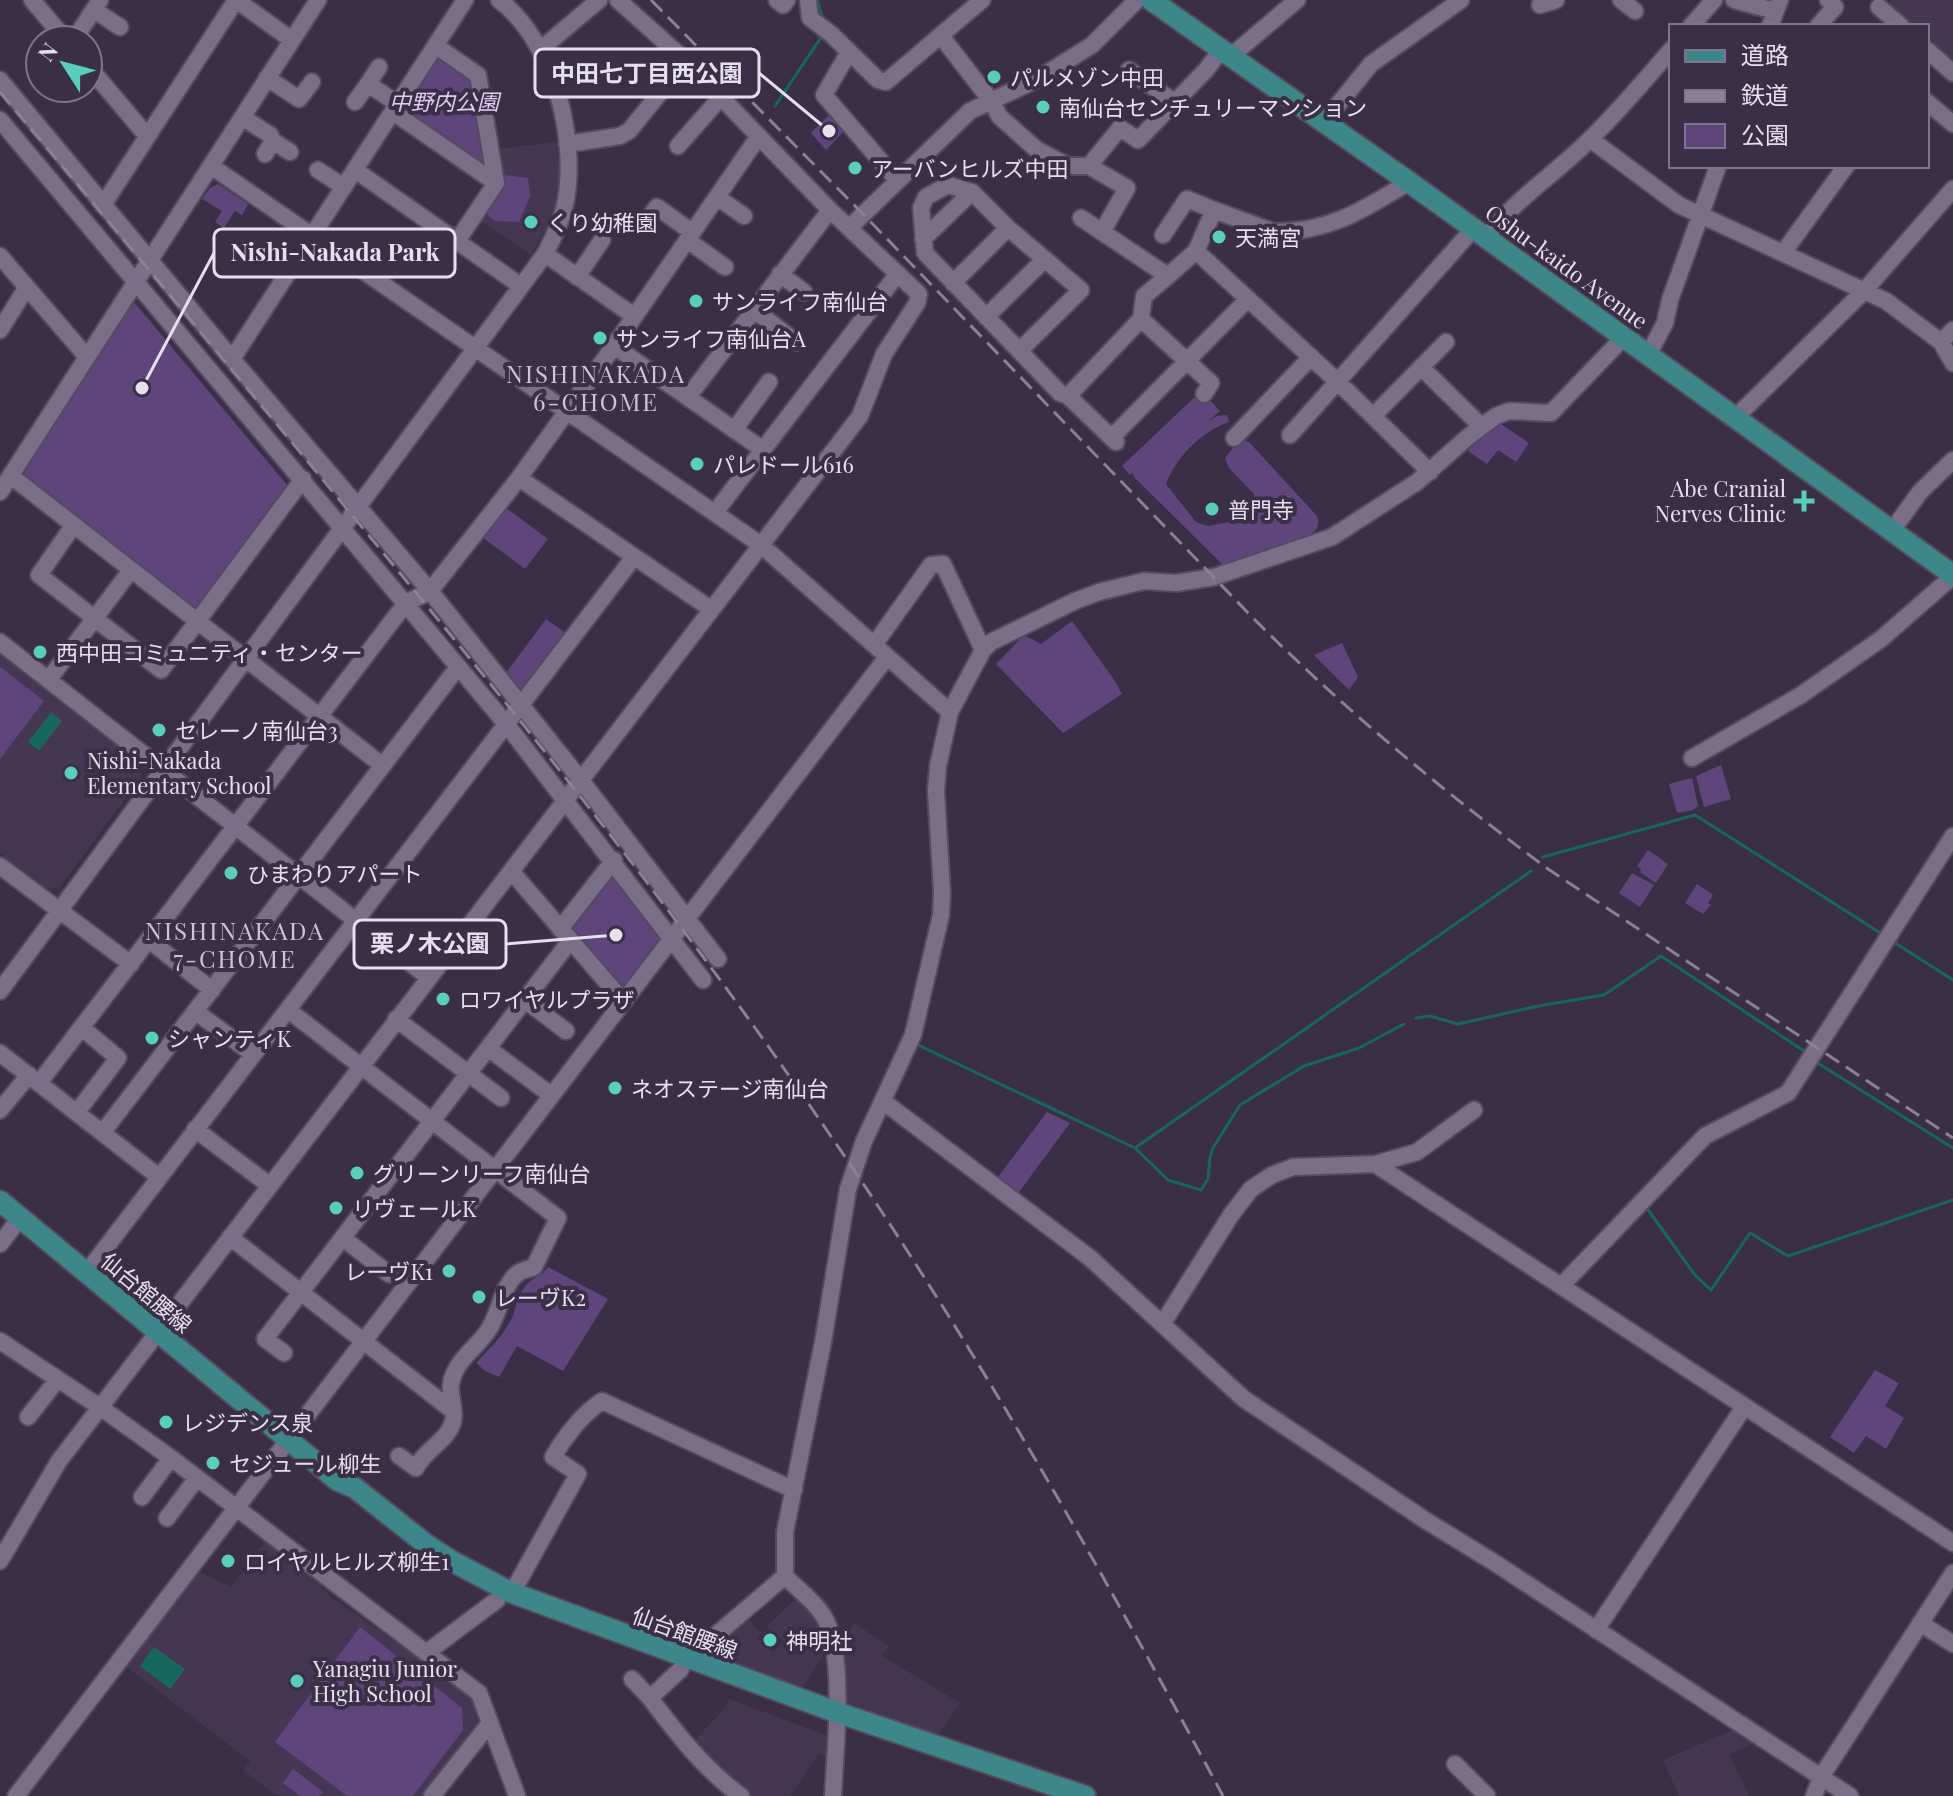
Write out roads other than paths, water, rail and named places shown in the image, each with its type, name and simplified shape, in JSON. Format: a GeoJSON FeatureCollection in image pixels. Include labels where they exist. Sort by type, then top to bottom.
{"type":"FeatureCollection","features":[{"type":"Feature","properties":{"kind":"main road","name":"Oshu-kaido Avenue"},"geometry":{"type":"LineString","coordinates":[[1151,0],[1409,182],[1953,576]]}},
{"type":"Feature","properties":{"kind":"main road","name":"仙台館腰線"},"geometry":{"type":"LineString","coordinates":[[0,1201],[337,1480],[355,1488],[450,1560],[505,1596],[1046,1796]]}},
{"type":"Feature","properties":{"kind":"main road","name":"仙台館腰線"},"geometry":{"type":"LineString","coordinates":[[836,1718],[1085,1796]]}},
{"type":"Feature","properties":{"kind":"street"},"geometry":{"type":"LineString","coordinates":[[32,0],[52,24]]}},
{"type":"Feature","properties":{"kind":"street"},"geometry":{"type":"LineString","coordinates":[[103,205],[236,0],[292,40]]}},
{"type":"Feature","properties":{"kind":"street"},"geometry":{"type":"LineString","coordinates":[[0,492],[318,0]]}},
{"type":"Feature","properties":{"kind":"street"},"geometry":{"type":"LineString","coordinates":[[232,359],[465,0]]}},
{"type":"Feature","properties":{"kind":"street"},"geometry":{"type":"LineString","coordinates":[[0,991],[545,254],[564,209],[569,175],[567,144],[552,73],[541,49],[528,27],[499,0]]}},
{"type":"Feature","properties":{"kind":"street"},"geometry":{"type":"LineString","coordinates":[[541,49],[599,0]]}},
{"type":"Feature","properties":{"kind":"street"},"geometry":{"type":"LineString","coordinates":[[0,1561],[5,1542],[59,1461],[860,416],[884,354],[917,303],[919,294],[896,276],[830,210],[686,61],[618,0]]}},
{"type":"Feature","properties":{"kind":"street"},"geometry":{"type":"LineString","coordinates":[[777,0],[783,5],[787,0]]}},
{"type":"Feature","properties":{"kind":"street"},"geometry":{"type":"LineString","coordinates":[[808,0],[810,18],[878,80],[886,82],[982,0]]}},
{"type":"Feature","properties":{"kind":"street"},"geometry":{"type":"LineString","coordinates":[[849,228],[970,111],[1038,79],[1092,45],[1137,0]]}},
{"type":"Feature","properties":{"kind":"street"},"geometry":{"type":"LineString","coordinates":[[1089,166],[1120,128],[1138,140],[1206,70],[1297,0]]}},
{"type":"Feature","properties":{"kind":"street"},"geometry":{"type":"LineString","coordinates":[[1323,123],[1371,64],[1461,0]]}},
{"type":"Feature","properties":{"kind":"street"},"geometry":{"type":"LineString","coordinates":[[1621,0],[1635,11]]}},
{"type":"Feature","properties":{"kind":"street"},"geometry":{"type":"LineString","coordinates":[[1693,24],[1714,0]]}},
{"type":"Feature","properties":{"kind":"street"},"geometry":{"type":"LineString","coordinates":[[1734,0],[1775,12]]}},
{"type":"Feature","properties":{"kind":"street"},"geometry":{"type":"LineString","coordinates":[[1820,24],[1835,7],[1828,0]]}},
{"type":"Feature","properties":{"kind":"street"},"geometry":{"type":"LineString","coordinates":[[85,24],[97,5],[120,27]]}},
{"type":"Feature","properties":{"kind":"street"},"geometry":{"type":"LineString","coordinates":[[1879,7],[1899,24]]}},
{"type":"Feature","properties":{"kind":"street"},"geometry":{"type":"LineString","coordinates":[[941,36],[992,102],[999,116],[1036,149],[1068,166],[1089,166],[1127,188],[1102,232]]}},
{"type":"Feature","properties":{"kind":"street"},"geometry":{"type":"LineString","coordinates":[[436,46],[478,75],[496,183],[457,241]]}},
{"type":"Feature","properties":{"kind":"street"},"geometry":{"type":"LineString","coordinates":[[849,52],[824,95],[898,181]]}},
{"type":"Feature","properties":{"kind":"street"},"geometry":{"type":"LineString","coordinates":[[1290,435],[1339,383],[1355,359],[1480,233],[1590,139],[1669,52]]}},
{"type":"Feature","properties":{"kind":"street"},"geometry":{"type":"LineString","coordinates":[[1929,52],[1953,73]]}},
{"type":"Feature","properties":{"kind":"street"},"geometry":{"type":"LineString","coordinates":[[567,144],[620,136],[629,131],[686,61]]}},
{"type":"Feature","properties":{"kind":"street"},"geometry":{"type":"LineString","coordinates":[[355,102],[379,67]]}},
{"type":"Feature","properties":{"kind":"street"},"geometry":{"type":"LineString","coordinates":[[1129,70],[1174,102]]}},
{"type":"Feature","properties":{"kind":"street"},"geometry":{"type":"LineString","coordinates":[[267,78],[299,99],[312,82]]}},
{"type":"Feature","properties":{"kind":"street"},"geometry":{"type":"LineString","coordinates":[[0,80],[430,591],[718,959]]}},
{"type":"Feature","properties":{"kind":"street"},"geometry":{"type":"LineString","coordinates":[[368,84],[395,108],[496,183]]}},
{"type":"Feature","properties":{"kind":"street"},"geometry":{"type":"LineString","coordinates":[[104,85],[147,136]]}},
{"type":"Feature","properties":{"kind":"street"},"geometry":{"type":"LineString","coordinates":[[678,146],[721,97]]}},
{"type":"Feature","properties":{"kind":"street"},"geometry":{"type":"LineString","coordinates":[[1929,104],[1953,124]]}},
{"type":"Feature","properties":{"kind":"street"},"geometry":{"type":"LineString","coordinates":[[242,117],[270,135],[269,147],[290,152]]}},
{"type":"Feature","properties":{"kind":"street"},"geometry":{"type":"LineString","coordinates":[[0,120],[507,725],[614,860],[703,980]]}},
{"type":"Feature","properties":{"kind":"street"},"geometry":{"type":"LineString","coordinates":[[0,1110],[82,1028],[406,603],[430,591],[519,478],[759,136]]}},
{"type":"Feature","properties":{"kind":"street"},"geometry":{"type":"LineString","coordinates":[[1590,139],[1651,187],[1700,215],[1864,291],[1947,336],[1953,363]]}},
{"type":"Feature","properties":{"kind":"street"},"geometry":{"type":"LineString","coordinates":[[211,166],[716,511],[761,545],[950,712]]}},
{"type":"Feature","properties":{"kind":"street"},"geometry":{"type":"LineString","coordinates":[[1648,355],[1665,323],[1670,300],[1717,168]]}},
{"type":"Feature","properties":{"kind":"street"},"geometry":{"type":"LineString","coordinates":[[1783,253],[1845,168]]}},
{"type":"Feature","properties":{"kind":"street"},"geometry":{"type":"LineString","coordinates":[[318,170],[344,187]]}},
{"type":"Feature","properties":{"kind":"street"},"geometry":{"type":"LineString","coordinates":[[355,170],[521,286]]}},
{"type":"Feature","properties":{"kind":"street"},"geometry":{"type":"LineString","coordinates":[[1163,235],[1187,199],[1274,232],[1283,232],[1345,219],[1409,182]]}},
{"type":"Feature","properties":{"kind":"street"},"geometry":{"type":"LineString","coordinates":[[1019,351],[1081,290],[1008,228],[972,192],[948,185],[926,197],[921,208],[925,253],[953,283],[1019,351],[1060,393],[1068,396],[1114,439],[1181,365],[1188,362],[1247,300]]}},
{"type":"Feature","properties":{"kind":"street"},"geometry":{"type":"LineString","coordinates":[[1734,419],[1864,291],[1953,189]]}},
{"type":"Feature","properties":{"kind":"street"},"geometry":{"type":"LineString","coordinates":[[923,239],[972,192]]}},
{"type":"Feature","properties":{"kind":"street"},"geometry":{"type":"LineString","coordinates":[[717,197],[744,216]]}},
{"type":"Feature","properties":{"kind":"street"},"geometry":{"type":"LineString","coordinates":[[651,215],[657,207],[725,267]]}},
{"type":"Feature","properties":{"kind":"street"},"geometry":{"type":"LineString","coordinates":[[688,397],[830,210]]}},
{"type":"Feature","properties":{"kind":"street"},"geometry":{"type":"LineString","coordinates":[[1068,396],[1141,319],[1144,296],[1196,251],[1214,210]]}},
{"type":"Feature","properties":{"kind":"street"},"geometry":{"type":"LineString","coordinates":[[1081,218],[1168,276]]}},
{"type":"Feature","properties":{"kind":"street"},"geometry":{"type":"LineString","coordinates":[[953,283],[1008,228]]}},
{"type":"Feature","properties":{"kind":"street"},"geometry":{"type":"LineString","coordinates":[[577,277],[602,240]]}},
{"type":"Feature","properties":{"kind":"street"},"geometry":{"type":"LineString","coordinates":[[1196,251],[1430,472]]}},
{"type":"Feature","properties":{"kind":"street"},"geometry":{"type":"LineString","coordinates":[[545,254],[634,316]]}},
{"type":"Feature","properties":{"kind":"street"},"geometry":{"type":"LineString","coordinates":[[0,256],[87,357]]}},
{"type":"Feature","properties":{"kind":"street"},"geometry":{"type":"LineString","coordinates":[[986,317],[1045,259]]}},
{"type":"Feature","properties":{"kind":"street"},"geometry":{"type":"LineString","coordinates":[[780,274],[804,292]]}},
{"type":"Feature","properties":{"kind":"street"},"geometry":{"type":"LineString","coordinates":[[716,511],[896,276]]}},
{"type":"Feature","properties":{"kind":"street"},"geometry":{"type":"LineString","coordinates":[[0,330],[27,287]]}},
{"type":"Feature","properties":{"kind":"street"},"geometry":{"type":"LineString","coordinates":[[753,309],[796,342]]}},
{"type":"Feature","properties":{"kind":"street"},"geometry":{"type":"LineString","coordinates":[[1141,319],[1211,383],[1204,394]]}},
{"type":"Feature","properties":{"kind":"street"},"geometry":{"type":"LineString","coordinates":[[833,1796],[835,1652],[829,1629],[818,1608],[785,1576],[783,1552],[848,1189],[864,1141],[913,1035],[941,915],[936,791],[938,766],[950,712],[983,650],[1005,635],[1099,592],[1144,581],[1176,583],[1214,577],[1332,537],[1430,472],[1496,416],[1509,411],[1551,413],[1624,337]]}},
{"type":"Feature","properties":{"kind":"street"},"geometry":{"type":"LineString","coordinates":[[1373,416],[1446,342]]}},
{"type":"Feature","properties":{"kind":"street"},"geometry":{"type":"LineString","coordinates":[[614,346],[762,449]]}},
{"type":"Feature","properties":{"kind":"street"},"geometry":{"type":"LineString","coordinates":[[1234,438],[1311,357]]}},
{"type":"Feature","properties":{"kind":"street"},"geometry":{"type":"LineString","coordinates":[[1421,367],[1481,426]]}},
{"type":"Feature","properties":{"kind":"street"},"geometry":{"type":"LineString","coordinates":[[734,430],[769,382]]}},
{"type":"Feature","properties":{"kind":"street"},"geometry":{"type":"LineString","coordinates":[[1891,532],[1920,492],[1953,460]]}},
{"type":"Feature","properties":{"kind":"street"},"geometry":{"type":"LineString","coordinates":[[11,476],[382,765]]}},
{"type":"Feature","properties":{"kind":"street"},"geometry":{"type":"LineString","coordinates":[[519,478],[711,609]]}},
{"type":"Feature","properties":{"kind":"street"},"geometry":{"type":"LineString","coordinates":[[73,526],[39,575],[161,670],[303,479]]}},
{"type":"Feature","properties":{"kind":"street"},"geometry":{"type":"LineString","coordinates":[[87,1272],[634,557]]}},
{"type":"Feature","properties":{"kind":"street"},"geometry":{"type":"LineString","coordinates":[[874,645],[931,565],[943,564],[983,650]]}},
{"type":"Feature","properties":{"kind":"street"},"geometry":{"type":"LineString","coordinates":[[49,679],[131,570]]}},
{"type":"Feature","properties":{"kind":"street"},"geometry":{"type":"LineString","coordinates":[[1692,758],[1812,687],[1881,639],[1953,576]]}},
{"type":"Feature","properties":{"kind":"street"},"geometry":{"type":"LineString","coordinates":[[0,642],[428,977]]}},
{"type":"Feature","properties":{"kind":"street"},"geometry":{"type":"LineString","coordinates":[[16,1796],[887,657]]}},
{"type":"Feature","properties":{"kind":"street"},"geometry":{"type":"LineString","coordinates":[[103,1132],[458,667]]}},
{"type":"Feature","properties":{"kind":"street"},"geometry":{"type":"LineString","coordinates":[[1562,1285],[1705,1136],[1788,1093],[1953,836]]}},
{"type":"Feature","properties":{"kind":"street"},"geometry":{"type":"LineString","coordinates":[[284,1353],[265,1339],[525,1000],[614,860]]}},
{"type":"Feature","properties":{"kind":"street"},"geometry":{"type":"LineString","coordinates":[[0,866],[131,964]]}},
{"type":"Feature","properties":{"kind":"street"},"geometry":{"type":"LineString","coordinates":[[511,871],[623,1001]]}},
{"type":"Feature","properties":{"kind":"street"},"geometry":{"type":"LineString","coordinates":[[149,940],[212,990]]}},
{"type":"Feature","properties":{"kind":"street"},"geometry":{"type":"LineString","coordinates":[[525,1000],[566,1031]]}},
{"type":"Feature","properties":{"kind":"street"},"geometry":{"type":"LineString","coordinates":[[288,1010],[558,1218],[534,1267],[518,1272],[507,1286],[498,1315],[487,1333],[460,1361],[450,1383],[453,1421],[436,1446],[422,1455],[416,1468],[399,1456]]}},
{"type":"Feature","properties":{"kind":"street"},"geometry":{"type":"LineString","coordinates":[[196,1012],[253,1054]]}},
{"type":"Feature","properties":{"kind":"street"},"geometry":{"type":"LineString","coordinates":[[396,1019],[501,1098]]}},
{"type":"Feature","properties":{"kind":"street"},"geometry":{"type":"LineString","coordinates":[[77,1112],[118,1058],[82,1028]]}},
{"type":"Feature","properties":{"kind":"street"},"geometry":{"type":"LineString","coordinates":[[489,1049],[551,1095]]}},
{"type":"Feature","properties":{"kind":"street"},"geometry":{"type":"LineString","coordinates":[[1,1056],[159,1177]]}},
{"type":"Feature","properties":{"kind":"street"},"geometry":{"type":"LineString","coordinates":[[884,1102],[1090,1258],[1244,1399],[1850,1796]]}},
{"type":"Feature","properties":{"kind":"street"},"geometry":{"type":"LineString","coordinates":[[1163,1323],[1231,1215],[1251,1189],[1272,1175],[1293,1167],[1375,1164],[1417,1152],[1474,1110]]}},
{"type":"Feature","properties":{"kind":"street"},"geometry":{"type":"LineString","coordinates":[[195,1129],[269,1185]]}},
{"type":"Feature","properties":{"kind":"street"},"geometry":{"type":"LineString","coordinates":[[1375,1164],[1953,1543]]}},
{"type":"Feature","properties":{"kind":"street"},"geometry":{"type":"LineString","coordinates":[[0,1244],[20,1218]]}},
{"type":"Feature","properties":{"kind":"street"},"geometry":{"type":"LineString","coordinates":[[230,1237],[453,1411]]}},
{"type":"Feature","properties":{"kind":"street"},"geometry":{"type":"LineString","coordinates":[[343,1238],[389,1274]]}},
{"type":"Feature","properties":{"kind":"street"},"geometry":{"type":"LineString","coordinates":[[0,1365],[6,1345],[171,1458],[429,1650],[479,1693],[517,1796]]}},
{"type":"Feature","properties":{"kind":"street"},"geometry":{"type":"LineString","coordinates":[[28,1417],[58,1379]]}},
{"type":"Feature","properties":{"kind":"street"},"geometry":{"type":"LineString","coordinates":[[429,1650],[505,1596],[578,1474],[553,1457],[564,1438],[589,1410],[602,1401],[794,1490]]}},
{"type":"Feature","properties":{"kind":"street"},"geometry":{"type":"LineString","coordinates":[[1596,1630],[1744,1407]]}},
{"type":"Feature","properties":{"kind":"street"},"geometry":{"type":"LineString","coordinates":[[142,1497],[171,1458]]}},
{"type":"Feature","properties":{"kind":"street"},"geometry":{"type":"LineString","coordinates":[[167,1518],[197,1478]]}},
{"type":"Feature","properties":{"kind":"street"},"geometry":{"type":"LineString","coordinates":[[1814,1796],[1821,1777],[1953,1573]]}},
{"type":"Feature","properties":{"kind":"street"},"geometry":{"type":"LineString","coordinates":[[650,1698],[709,1641],[785,1576]]}},
{"type":"Feature","properties":{"kind":"street"},"geometry":{"type":"LineString","coordinates":[[1920,1623],[1953,1644]]}},
{"type":"Feature","properties":{"kind":"street"},"geometry":{"type":"LineString","coordinates":[[632,1679],[682,1742],[741,1796]]}},
{"type":"Feature","properties":{"kind":"street"},"geometry":{"type":"LineString","coordinates":[[432,1796],[490,1723]]}},
{"type":"Feature","properties":{"kind":"street"},"geometry":{"type":"LineString","coordinates":[[1455,1764],[1487,1796]]}},
{"type":"Feature","properties":{"kind":"waterway"},"geometry":{"type":"LineString","coordinates":[[817,0],[823,19]]}},
{"type":"Feature","properties":{"kind":"waterway"},"geometry":{"type":"LineString","coordinates":[[775,106],[822,36]]}},
{"type":"Feature","properties":{"kind":"waterway"},"geometry":{"type":"LineString","coordinates":[[1543,857],[1695,815],[1882,934]]}},
{"type":"Feature","properties":{"kind":"waterway"},"geometry":{"type":"LineString","coordinates":[[918,1045],[1135,1148],[1531,871]]}},
{"type":"Feature","properties":{"kind":"waterway"},"geometry":{"type":"LineString","coordinates":[[1892,941],[1953,980]]}},
{"type":"Feature","properties":{"kind":"waterway"},"geometry":{"type":"LineString","coordinates":[[1416,1018],[1430,1016],[1458,1024],[1604,995],[1661,956],[1807,1053]]}},
{"type":"Feature","properties":{"kind":"waterway"},"geometry":{"type":"LineString","coordinates":[[1135,1148],[1168,1180],[1201,1190],[1208,1179],[1213,1148],[1240,1105],[1304,1066],[1359,1048],[1404,1024]]}},
{"type":"Feature","properties":{"kind":"waterway"},"geometry":{"type":"LineString","coordinates":[[1816,1062],[1953,1148]]}},
{"type":"Feature","properties":{"kind":"waterway"},"geometry":{"type":"LineString","coordinates":[[1646,1207],[1695,1275],[1711,1290],[1750,1233],[1788,1256],[1953,1200]]}},
{"type":"Feature","properties":{"kind":"railway"},"geometry":{"type":"LineString","coordinates":[[651,0],[863,214],[1254,619],[1360,718],[1433,780],[1548,869],[1953,1138]]}},
{"type":"Feature","properties":{"kind":"railway"},"geometry":{"type":"LineString","coordinates":[[0,92],[497,692],[661,901],[766,1043],[873,1198],[979,1365],[1128,1622],[1223,1796]]}},
{"type":"Feature","properties":{"kind":"place","name":"パルメゾン中田"},"geometry":{"type":"Point","coordinates":[994,77]}},
{"type":"Feature","properties":{"kind":"place","name":"南仙台センチュリーマンション"},"geometry":{"type":"Point","coordinates":[1043,107]}},
{"type":"Feature","properties":{"kind":"place","name":"中田七丁目西公園"},"geometry":{"type":"Point","coordinates":[829,131]}},
{"type":"Feature","properties":{"kind":"place","name":"アーバンヒルズ中田"},"geometry":{"type":"Point","coordinates":[855,168]}},
{"type":"Feature","properties":{"kind":"place","name":"くり幼稚園"},"geometry":{"type":"Point","coordinates":[531,222]}},
{"type":"Feature","properties":{"kind":"place","name":"天満宮"},"geometry":{"type":"Point","coordinates":[1219,237]}},
{"type":"Feature","properties":{"kind":"place","name":"サンライフ南仙台"},"geometry":{"type":"Point","coordinates":[696,301]}},
{"type":"Feature","properties":{"kind":"place","name":"サンライフ南仙台A"},"geometry":{"type":"Point","coordinates":[600,338]}},
{"type":"Feature","properties":{"kind":"place","name":"Nishi-Nakada Park"},"geometry":{"type":"Point","coordinates":[142,388]}},
{"type":"Feature","properties":{"kind":"place","name":"パレドール616"},"geometry":{"type":"Point","coordinates":[697,464]}},
{"type":"Feature","properties":{"kind":"place","name":"Abe Cranial Nerves Clinic"},"geometry":{"type":"Point","coordinates":[1804,501]}},
{"type":"Feature","properties":{"kind":"place","name":"普門寺"},"geometry":{"type":"Point","coordinates":[1212,509]}},
{"type":"Feature","properties":{"kind":"place","name":"西中田コミュニティ・センター"},"geometry":{"type":"Point","coordinates":[40,652]}},
{"type":"Feature","properties":{"kind":"place","name":"セレーノ南仙台3"},"geometry":{"type":"Point","coordinates":[159,730]}},
{"type":"Feature","properties":{"kind":"place","name":"Nishi-Nakada Elementary School"},"geometry":{"type":"Point","coordinates":[71,773]}},
{"type":"Feature","properties":{"kind":"place","name":"ひまわりアパート"},"geometry":{"type":"Point","coordinates":[231,873]}},
{"type":"Feature","properties":{"kind":"place","name":"栗ノ木公園"},"geometry":{"type":"Point","coordinates":[616,935]}},
{"type":"Feature","properties":{"kind":"place","name":"ロワイヤルプラザ"},"geometry":{"type":"Point","coordinates":[443,999]}},
{"type":"Feature","properties":{"kind":"place","name":"シャンティK"},"geometry":{"type":"Point","coordinates":[152,1038]}},
{"type":"Feature","properties":{"kind":"place","name":"ネオステージ南仙台"},"geometry":{"type":"Point","coordinates":[615,1088]}},
{"type":"Feature","properties":{"kind":"place","name":"グリーンリーフ南仙台"},"geometry":{"type":"Point","coordinates":[357,1173]}},
{"type":"Feature","properties":{"kind":"place","name":"リヴェールK"},"geometry":{"type":"Point","coordinates":[336,1208]}},
{"type":"Feature","properties":{"kind":"place","name":"レーヴK1"},"geometry":{"type":"Point","coordinates":[449,1271]}},
{"type":"Feature","properties":{"kind":"place","name":"レーヴK2"},"geometry":{"type":"Point","coordinates":[479,1297]}},
{"type":"Feature","properties":{"kind":"place","name":"レジデンス泉"},"geometry":{"type":"Point","coordinates":[166,1422]}},
{"type":"Feature","properties":{"kind":"place","name":"セジュール柳生"},"geometry":{"type":"Point","coordinates":[213,1463]}},
{"type":"Feature","properties":{"kind":"place","name":"ロイヤルヒルズ柳生1"},"geometry":{"type":"Point","coordinates":[228,1561]}},
{"type":"Feature","properties":{"kind":"place","name":"神明社"},"geometry":{"type":"Point","coordinates":[770,1640]}},
{"type":"Feature","properties":{"kind":"place","name":"Yanagiu Junior High School"},"geometry":{"type":"Point","coordinates":[297,1681]}},
{"type":"Feature","properties":{"kind":"district","name":"NISHINAKADA 6-CHOME"},"geometry":{"type":"Point","coordinates":[596,387]}},
{"type":"Feature","properties":{"kind":"district","name":"NISHINAKADA 7-CHOME"},"geometry":{"type":"Point","coordinates":[235,944]}},
{"type":"Feature","properties":{"kind":"park label","name":"中野内公園"},"geometry":{"type":"Point","coordinates":[444,101]}}]}
